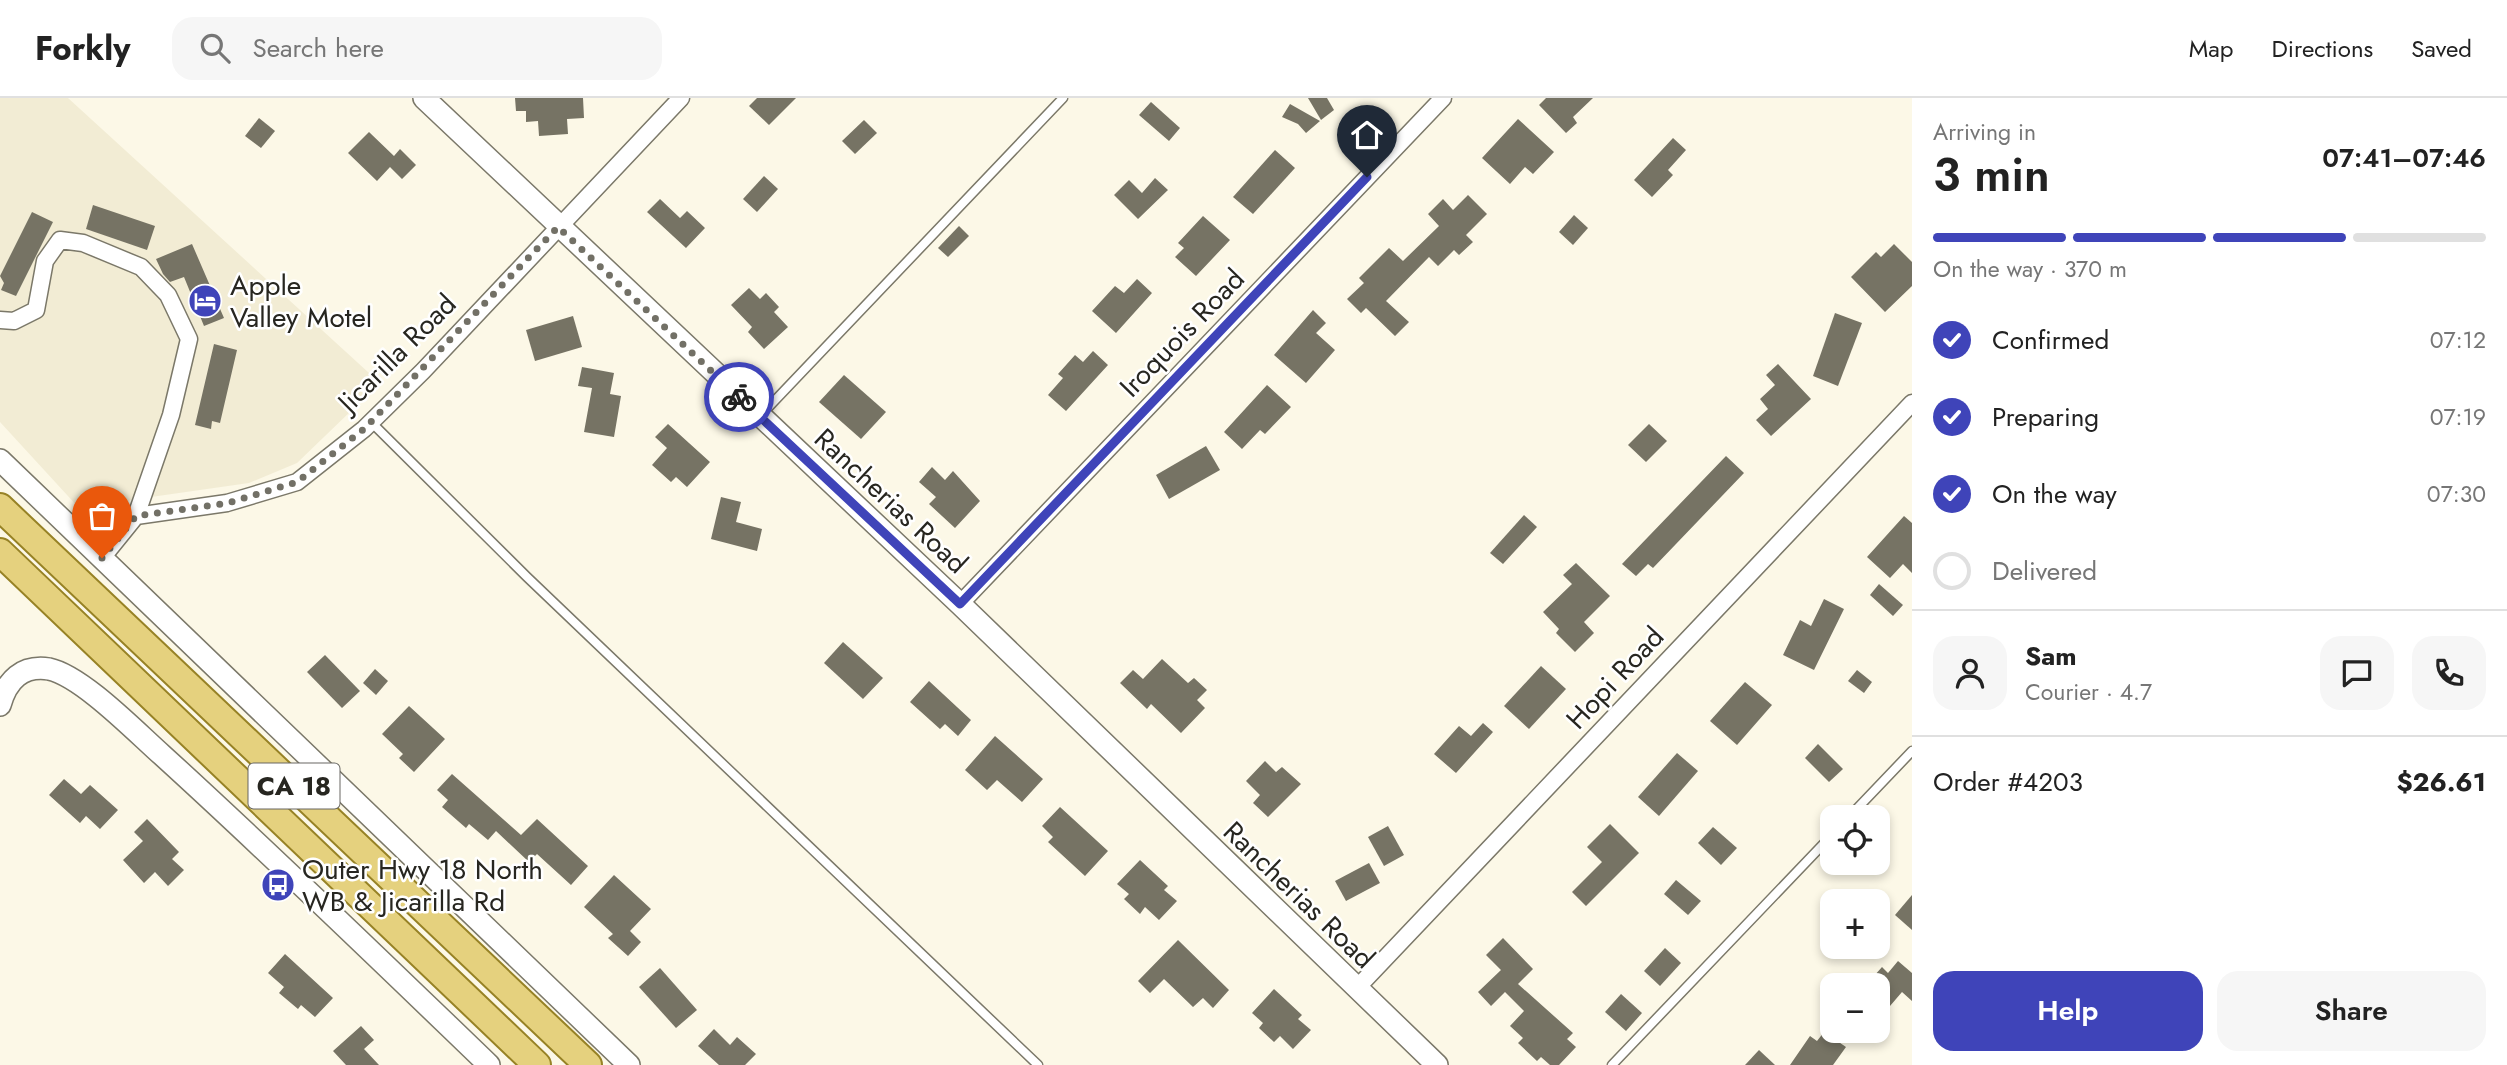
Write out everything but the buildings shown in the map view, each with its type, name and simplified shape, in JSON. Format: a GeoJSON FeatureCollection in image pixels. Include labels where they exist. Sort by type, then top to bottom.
{"type":"FeatureCollection","features":[{"type":"Feature","properties":{"kind":"main road","name":"CA 18"},"geometry":{"type":"LineString","coordinates":[[0,507],[588,1065]]}},
{"type":"Feature","properties":{"kind":"main road","name":"CA 18"},"geometry":{"type":"LineString","coordinates":[[0,552],[537,1065]]}},
{"type":"Feature","properties":{"kind":"street","name":"Rancherias Road"},"geometry":{"type":"LineString","coordinates":[[424,98],[960,604],[1437,1065]]}},
{"type":"Feature","properties":{"kind":"street","name":"Jicarilla Road"},"geometry":{"type":"LineString","coordinates":[[136,516],[228,503],[297,482],[371,422],[681,98]]}},
{"type":"Feature","properties":{"kind":"street","name":"Iroquois Road"},"geometry":{"type":"LineString","coordinates":[[960,604],[1443,98]]}},
{"type":"Feature","properties":{"kind":"street"},"geometry":{"type":"LineString","coordinates":[[0,320],[14,321],[36,310],[45,261],[60,240],[83,243],[141,267],[168,295],[188,340],[171,415],[136,516],[102,558]]}},
{"type":"Feature","properties":{"kind":"street","name":"Hopi Road"},"geometry":{"type":"LineString","coordinates":[[1356,989],[1912,403]]}},
{"type":"Feature","properties":{"kind":"street"},"geometry":{"type":"LineString","coordinates":[[0,460],[629,1065]]}},
{"type":"Feature","properties":{"kind":"street"},"geometry":{"type":"LineString","coordinates":[[0,705],[13,676],[25,669],[50,670],[72,679],[110,709],[215,804],[489,1065]]}},
{"type":"Feature","properties":{"kind":"lane"},"geometry":{"type":"LineString","coordinates":[[760,416],[1063,98]]}},
{"type":"Feature","properties":{"kind":"lane"},"geometry":{"type":"LineString","coordinates":[[371,422],[527,577],[1038,1065]]}},
{"type":"Feature","properties":{"kind":"lane"},"geometry":{"type":"LineString","coordinates":[[1860,805],[1912,751]]}},
{"type":"Feature","properties":{"kind":"lane"},"geometry":{"type":"LineString","coordinates":[[1612,1065],[1820,848]]}},
{"type":"Feature","properties":{"kind":"shaded area"},"geometry":{"type":"Polygon","coordinates":[[[0,98],[68,98],[380,383],[297,463],[249,483],[130,500],[101,532],[0,422],[0,98]]]}},
{"type":"Feature","properties":{"kind":"way so far"},"geometry":{"type":"LineString","coordinates":[[102,558],[136,516],[181,507],[228,503],[297,482],[364,429],[558,227],[739,397]]}},
{"type":"Feature","properties":{"kind":"place","name":"Apple Valley Motel"},"geometry":{"type":"Point","coordinates":[205,301]}},
{"type":"Feature","properties":{"kind":"place","name":"Outer Hwy 18 North WB & Jicarilla Rd"},"geometry":{"type":"Point","coordinates":[278,885]}},
{"type":"Feature","properties":{"kind":"route"},"geometry":{"type":"LineString","coordinates":[[739,397],[960,604],[1367,177]]}}]}
